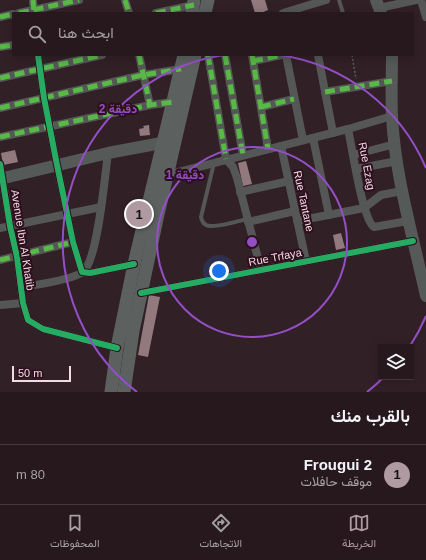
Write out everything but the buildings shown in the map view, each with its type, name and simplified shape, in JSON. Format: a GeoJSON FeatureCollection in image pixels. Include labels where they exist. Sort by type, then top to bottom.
{"type":"FeatureCollection","features":[{"type":"Feature","properties":{"kind":"main road"},"geometry":{"type":"LineString","coordinates":[[205,12],[208,0]]}},
{"type":"Feature","properties":{"kind":"main road"},"geometry":{"type":"LineString","coordinates":[[124,392],[133,331],[167,175],[173,102],[184,56]]}},
{"type":"Feature","properties":{"kind":"main road"},"geometry":{"type":"LineString","coordinates":[[111,392],[117,348],[134,264],[195,56]]}},
{"type":"Feature","properties":{"kind":"street"},"geometry":{"type":"LineString","coordinates":[[33,0],[34,11],[79,0]]}},
{"type":"Feature","properties":{"kind":"street"},"geometry":{"type":"LineString","coordinates":[[125,0],[128,12]]}},
{"type":"Feature","properties":{"kind":"street"},"geometry":{"type":"LineString","coordinates":[[290,12],[309,9],[325,0]]}},
{"type":"Feature","properties":{"kind":"street"},"geometry":{"type":"LineString","coordinates":[[379,7],[416,0]]}},
{"type":"Feature","properties":{"kind":"street"},"geometry":{"type":"LineString","coordinates":[[421,0],[426,17]]}},
{"type":"Feature","properties":{"kind":"street"},"geometry":{"type":"LineString","coordinates":[[161,12],[193,6]]}},
{"type":"Feature","properties":{"kind":"street"},"geometry":{"type":"LineString","coordinates":[[0,17],[12,14]]}},
{"type":"Feature","properties":{"kind":"street"},"geometry":{"type":"LineString","coordinates":[[0,47],[12,45]]}},
{"type":"Feature","properties":{"kind":"street"},"geometry":{"type":"LineString","coordinates":[[38,56],[44,98],[57,164],[73,242],[82,272]]}},
{"type":"Feature","properties":{"kind":"street"},"geometry":{"type":"LineString","coordinates":[[0,78],[97,56]]}},
{"type":"Feature","properties":{"kind":"street"},"geometry":{"type":"LineString","coordinates":[[139,56],[150,105]]}},
{"type":"Feature","properties":{"kind":"street"},"geometry":{"type":"LineString","coordinates":[[208,56],[226,160],[230,163],[234,170],[261,270]]}},
{"type":"Feature","properties":{"kind":"street"},"geometry":{"type":"LineString","coordinates":[[225,56],[243,155]]}},
{"type":"Feature","properties":{"kind":"street"},"geometry":{"type":"LineString","coordinates":[[268,149],[252,58],[272,56]]}},
{"type":"Feature","properties":{"kind":"street"},"geometry":{"type":"LineString","coordinates":[[286,56],[303,140]]}},
{"type":"Feature","properties":{"kind":"street"},"geometry":{"type":"LineString","coordinates":[[318,56],[333,133]]}},
{"type":"Feature","properties":{"kind":"street"},"geometry":{"type":"LineString","coordinates":[[392,56],[392,116],[397,161],[408,221],[426,296]]}},
{"type":"Feature","properties":{"kind":"street"},"geometry":{"type":"LineString","coordinates":[[0,108],[143,75],[181,69]]}},
{"type":"Feature","properties":{"kind":"street"},"geometry":{"type":"LineString","coordinates":[[325,92],[392,80]]}},
{"type":"Feature","properties":{"kind":"street"},"geometry":{"type":"LineString","coordinates":[[261,106],[294,99]]}},
{"type":"Feature","properties":{"kind":"street"},"geometry":{"type":"LineString","coordinates":[[0,137],[150,105],[173,102]]}},
{"type":"Feature","properties":{"kind":"street"},"geometry":{"type":"LineString","coordinates":[[167,175],[333,133],[392,116]]}},
{"type":"Feature","properties":{"kind":"street","name":"Rue Ezag"},"geometry":{"type":"LineString","coordinates":[[348,129],[364,208],[370,224],[374,226],[408,221]]}},
{"type":"Feature","properties":{"kind":"street"},"geometry":{"type":"LineString","coordinates":[[313,138],[329,215]]}},
{"type":"Feature","properties":{"kind":"street"},"geometry":{"type":"LineString","coordinates":[[1,178],[57,164],[169,141]]}},
{"type":"Feature","properties":{"kind":"street"},"geometry":{"type":"LineString","coordinates":[[353,155],[395,144]]}},
{"type":"Feature","properties":{"kind":"street","name":"Rue Tantane"},"geometry":{"type":"LineString","coordinates":[[282,146],[306,262]]}},
{"type":"Feature","properties":{"kind":"street"},"geometry":{"type":"LineString","coordinates":[[21,287],[57,281],[82,272],[87,267],[94,247],[108,153]]}},
{"type":"Feature","properties":{"kind":"street"},"geometry":{"type":"LineString","coordinates":[[356,169],[397,161]]}},
{"type":"Feature","properties":{"kind":"street","name":"Avenue Ibn Al Khatib"},"geometry":{"type":"LineString","coordinates":[[0,164],[1,178],[17,257],[23,303],[28,320],[43,329],[117,348]]}},
{"type":"Feature","properties":{"kind":"street"},"geometry":{"type":"LineString","coordinates":[[240,192],[289,180]]}},
{"type":"Feature","properties":{"kind":"street"},"geometry":{"type":"LineString","coordinates":[[297,222],[364,208],[381,195],[402,192]]}},
{"type":"Feature","properties":{"kind":"street"},"geometry":{"type":"LineString","coordinates":[[0,228],[101,207]]}},
{"type":"Feature","properties":{"kind":"street"},"geometry":{"type":"LineString","coordinates":[[248,220],[295,211]]}},
{"type":"Feature","properties":{"kind":"street","name":"Rue Trfaya"},"geometry":{"type":"LineString","coordinates":[[141,293],[413,241]]}},
{"type":"Feature","properties":{"kind":"street"},"geometry":{"type":"LineString","coordinates":[[0,260],[73,242]]}},
{"type":"Feature","properties":{"kind":"street"},"geometry":{"type":"LineString","coordinates":[[82,272],[90,273],[134,264]]}},
{"type":"Feature","properties":{"kind":"street"},"geometry":{"type":"LineString","coordinates":[[0,305],[23,303]]}},
{"type":"Feature","properties":{"kind":"lane"},"geometry":{"type":"LineString","coordinates":[[340,0],[343,12]]}},
{"type":"Feature","properties":{"kind":"lane"},"geometry":{"type":"LineString","coordinates":[[214,163],[202,222],[205,225],[218,226],[248,220]]}},
{"type":"Feature","properties":{"kind":"path"},"geometry":{"type":"LineString","coordinates":[[352,56],[358,86]]}},
{"type":"Feature","properties":{"kind":"marked path"},"geometry":{"type":"LineString","coordinates":[[33,0],[34,12]]}},
{"type":"Feature","properties":{"kind":"marked path"},"geometry":{"type":"LineString","coordinates":[[24,12],[79,0]]}},
{"type":"Feature","properties":{"kind":"marked path"},"geometry":{"type":"LineString","coordinates":[[125,0],[129,12]]}},
{"type":"Feature","properties":{"kind":"marked path"},"geometry":{"type":"LineString","coordinates":[[161,12],[194,5]]}},
{"type":"Feature","properties":{"kind":"marked path"},"geometry":{"type":"LineString","coordinates":[[0,17],[12,14]]}},
{"type":"Feature","properties":{"kind":"marked path"},"geometry":{"type":"LineString","coordinates":[[0,47],[12,45]]}},
{"type":"Feature","properties":{"kind":"marked path"},"geometry":{"type":"LineString","coordinates":[[0,78],[98,56]]}},
{"type":"Feature","properties":{"kind":"marked path"},"geometry":{"type":"LineString","coordinates":[[139,56],[150,105]]}},
{"type":"Feature","properties":{"kind":"marked path"},"geometry":{"type":"LineString","coordinates":[[208,56],[226,159]]}},
{"type":"Feature","properties":{"kind":"marked path"},"geometry":{"type":"LineString","coordinates":[[225,56],[243,155]]}},
{"type":"Feature","properties":{"kind":"marked path"},"geometry":{"type":"LineString","coordinates":[[252,56],[268,149]]}},
{"type":"Feature","properties":{"kind":"marked path"},"geometry":{"type":"LineString","coordinates":[[253,61],[277,56]]}},
{"type":"Feature","properties":{"kind":"marked path"},"geometry":{"type":"LineString","coordinates":[[0,108],[143,75],[181,69]]}},
{"type":"Feature","properties":{"kind":"marked path"},"geometry":{"type":"LineString","coordinates":[[325,92],[392,81]]}},
{"type":"Feature","properties":{"kind":"marked path"},"geometry":{"type":"LineString","coordinates":[[261,107],[294,99]]}},
{"type":"Feature","properties":{"kind":"marked path"},"geometry":{"type":"LineString","coordinates":[[0,137],[150,105],[173,102]]}},
{"type":"Feature","properties":{"kind":"marked path"},"geometry":{"type":"LineString","coordinates":[[0,260],[73,242]]}},
{"type":"Feature","properties":{"kind":"cycle path"},"geometry":{"type":"LineString","coordinates":[[38,56],[44,98],[57,165],[73,242],[82,272],[90,273],[134,264]]}},
{"type":"Feature","properties":{"kind":"cycle path"},"geometry":{"type":"LineString","coordinates":[[0,164],[10,226],[17,257],[23,303],[28,320],[43,329],[117,348]]}},
{"type":"Feature","properties":{"kind":"cycle path"},"geometry":{"type":"LineString","coordinates":[[141,293],[413,241]]}},
{"type":"Feature","properties":{"kind":"place","name":"Frougui 2"},"geometry":{"type":"Point","coordinates":[139,214]}}]}
